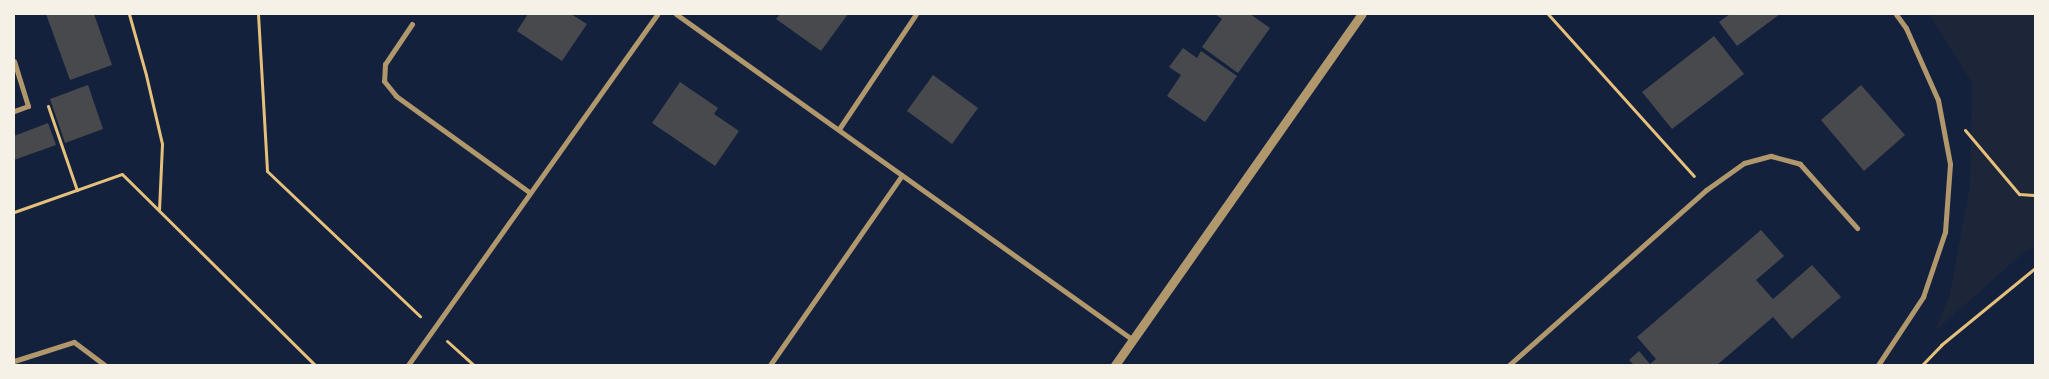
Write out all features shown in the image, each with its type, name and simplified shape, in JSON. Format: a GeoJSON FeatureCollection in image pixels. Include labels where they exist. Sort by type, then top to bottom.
{"type":"FeatureCollection","features":[{"type":"Feature","properties":{"kind":"street"},"geometry":{"type":"LineString","coordinates":[[408,365],[657,14]]}},
{"type":"Feature","properties":{"kind":"street"},"geometry":{"type":"LineString","coordinates":[[676,14],[1133,340]]}},
{"type":"Feature","properties":{"kind":"street"},"geometry":{"type":"LineString","coordinates":[[839,129],[916,14]]}},
{"type":"Feature","properties":{"kind":"street"},"geometry":{"type":"LineString","coordinates":[[1115,365],[1362,14]]}},
{"type":"Feature","properties":{"kind":"street"},"geometry":{"type":"LineString","coordinates":[[1878,365],[1923,297],[1945,232],[1950,164],[1938,100],[1906,28],[1896,14]]}},
{"type":"Feature","properties":{"kind":"street"},"geometry":{"type":"LineString","coordinates":[[412,24],[384,64],[384,81],[396,96],[529,192]]}},
{"type":"Feature","properties":{"kind":"street"},"geometry":{"type":"LineString","coordinates":[[14,61],[28,106],[14,111]]}},
{"type":"Feature","properties":{"kind":"street"},"geometry":{"type":"LineString","coordinates":[[1509,365],[1706,190],[1744,163],[1771,156],[1800,164],[1857,228]]}},
{"type":"Feature","properties":{"kind":"street"},"geometry":{"type":"LineString","coordinates":[[770,365],[902,175]]}},
{"type":"Feature","properties":{"kind":"street"},"geometry":{"type":"LineString","coordinates":[[14,361],[74,342],[104,365]]}},
{"type":"Feature","properties":{"kind":"path"},"geometry":{"type":"LineString","coordinates":[[128,14],[146,75],[162,144],[158,210]]}},
{"type":"Feature","properties":{"kind":"path"},"geometry":{"type":"LineString","coordinates":[[258,14],[267,171],[474,365]]}},
{"type":"Feature","properties":{"kind":"path"},"geometry":{"type":"LineString","coordinates":[[1548,14],[1706,190]]}},
{"type":"Feature","properties":{"kind":"path"},"geometry":{"type":"LineString","coordinates":[[28,106],[45,98],[77,190]]}},
{"type":"Feature","properties":{"kind":"path"},"geometry":{"type":"LineString","coordinates":[[1963,128],[2019,194],[2035,195]]}},
{"type":"Feature","properties":{"kind":"path"},"geometry":{"type":"LineString","coordinates":[[14,212],[122,174],[315,365]]}},
{"type":"Feature","properties":{"kind":"path"},"geometry":{"type":"LineString","coordinates":[[1922,365],[1941,345],[2035,268]]}},
{"type":"Feature","properties":{"kind":"shaded area"},"geometry":{"type":"Polygon","coordinates":[[[1929,14],[2035,14],[2035,246],[2021,255],[1935,331],[1950,294],[1970,186],[1972,83],[1929,14]]]}},
{"type":"Feature","properties":{"kind":"building"},"geometry":{"type":"Polygon","coordinates":[[[46,14],[94,14],[112,65],[70,80],[46,14]]]}},
{"type":"Feature","properties":{"kind":"building"},"geometry":{"type":"Polygon","coordinates":[[[528,14],[571,14],[587,24],[562,61],[517,31],[528,14]]]}},
{"type":"Feature","properties":{"kind":"building"},"geometry":{"type":"Polygon","coordinates":[[[780,14],[848,14],[821,51],[776,19],[780,14]]]}},
{"type":"Feature","properties":{"kind":"building"},"geometry":{"type":"Polygon","coordinates":[[[1215,14],[1250,14],[1270,28],[1238,73],[1202,47],[1222,19],[1215,14]]]}},
{"type":"Feature","properties":{"kind":"building"},"geometry":{"type":"Polygon","coordinates":[[[1730,14],[1780,14],[1737,46],[1719,22],[1730,14]]]}},
{"type":"Feature","properties":{"kind":"building"},"geometry":{"type":"Polygon","coordinates":[[[1714,36],[1744,74],[1672,129],[1642,92],[1714,36]]]}},
{"type":"Feature","properties":{"kind":"building"},"geometry":{"type":"Polygon","coordinates":[[[1183,48],[1197,58],[1201,51],[1237,76],[1205,122],[1167,96],[1181,75],[1169,67],[1183,48]]]}},
{"type":"Feature","properties":{"kind":"building"},"geometry":{"type":"Polygon","coordinates":[[[933,75],[978,108],[952,144],[907,111],[933,75]]]}},
{"type":"Feature","properties":{"kind":"building"},"geometry":{"type":"Polygon","coordinates":[[[680,82],[718,108],[714,114],[739,131],[715,166],[652,123],[680,82]]]}},
{"type":"Feature","properties":{"kind":"building"},"geometry":{"type":"Polygon","coordinates":[[[88,85],[103,129],[65,143],[50,99],[88,85]]]}},
{"type":"Feature","properties":{"kind":"building"},"geometry":{"type":"Polygon","coordinates":[[[1861,85],[1905,135],[1864,171],[1821,120],[1861,85]]]}},
{"type":"Feature","properties":{"kind":"building"},"geometry":{"type":"Polygon","coordinates":[[[48,123],[56,145],[14,160],[14,136],[48,123]]]}},
{"type":"Feature","properties":{"kind":"building"},"geometry":{"type":"Polygon","coordinates":[[[1761,230],[1784,256],[1756,280],[1773,299],[1812,265],[1841,297],[1792,339],[1773,317],[1717,365],[1634,365],[1629,360],[1639,351],[1650,364],[1656,359],[1637,337],[1761,230]]]}}]}
